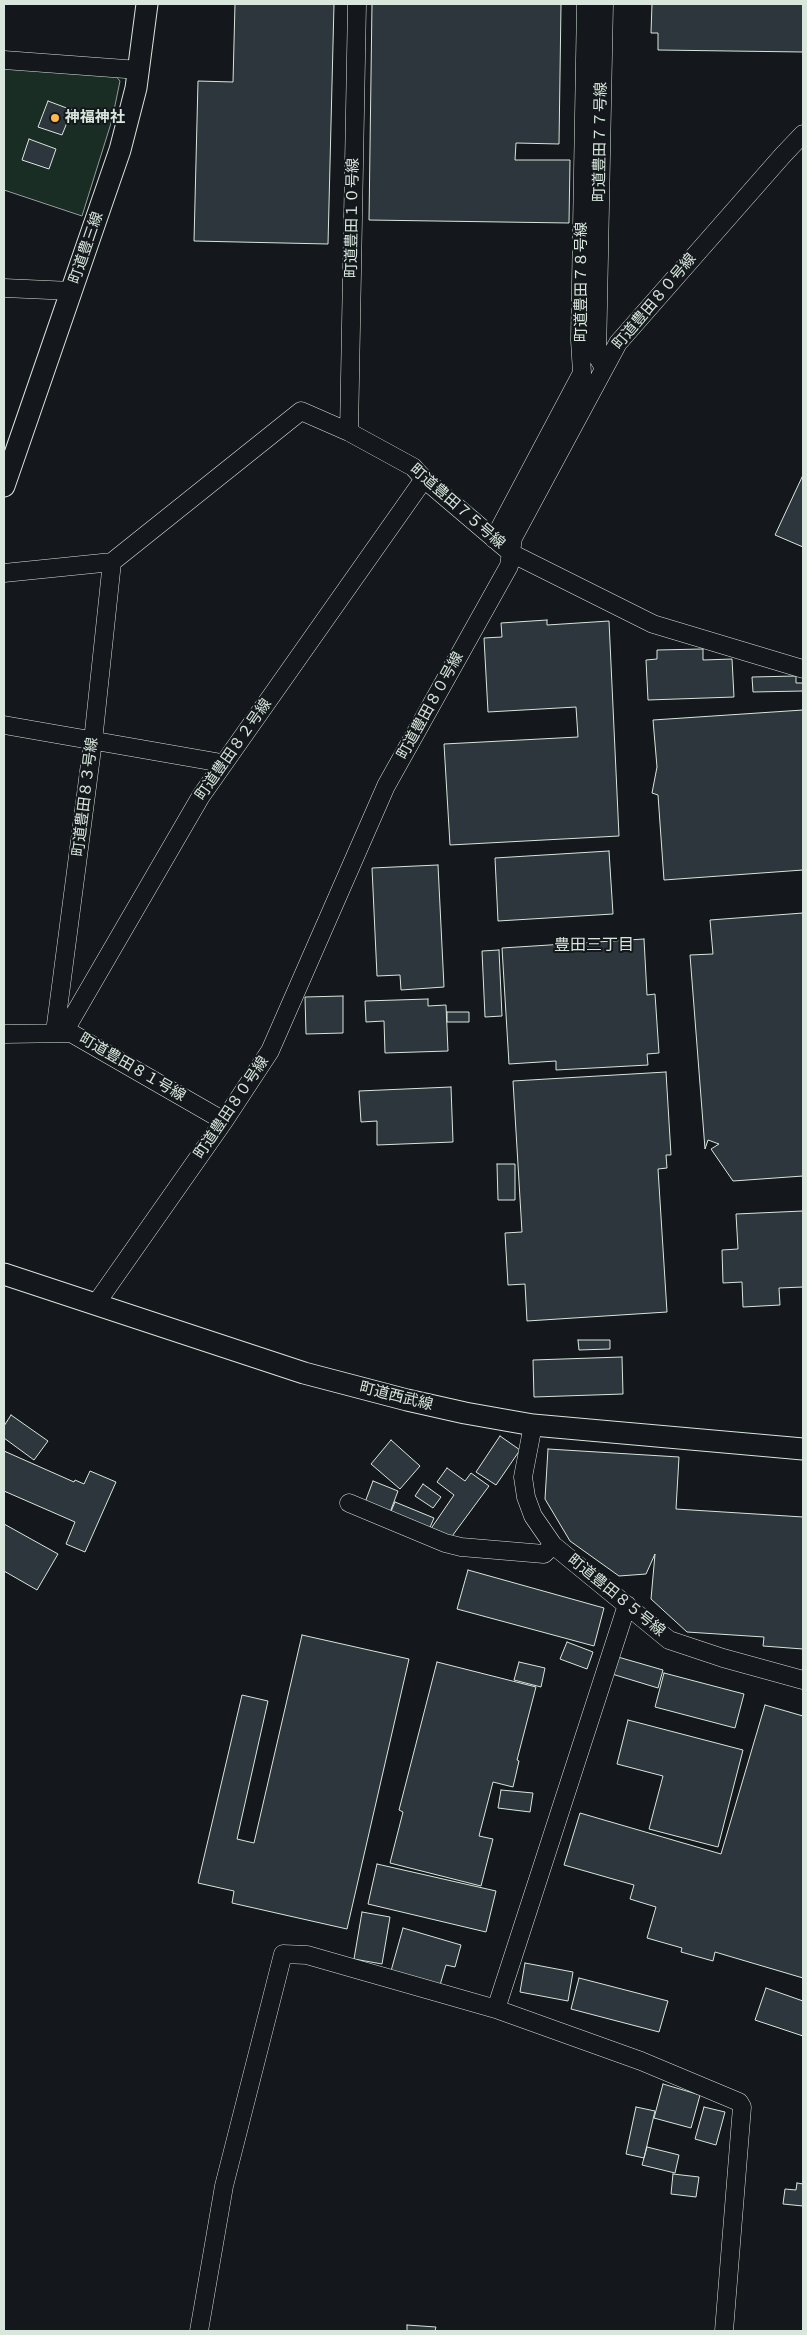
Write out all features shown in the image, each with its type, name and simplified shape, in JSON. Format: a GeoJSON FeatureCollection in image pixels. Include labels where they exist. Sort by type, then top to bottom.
{"type":"FeatureCollection","features":[{"type":"Feature","properties":{"kind":"street","name":"町道豊三線"},"geometry":{"type":"LineString","coordinates":[[4,486],[120,150],[133,105],[147,4]]}},
{"type":"Feature","properties":{"kind":"street","name":"町道豊田１０号線"},"geometry":{"type":"LineString","coordinates":[[349,432],[357,4]]}},
{"type":"Feature","properties":{"kind":"street","name":"町道豊田７８号線"},"geometry":{"type":"LineString","coordinates":[[494,539],[582,372],[580,340],[586,4]]}},
{"type":"Feature","properties":{"kind":"street","name":"町道豊田７７号線"},"geometry":{"type":"LineString","coordinates":[[604,4],[597,356],[604,368]]}},
{"type":"Feature","properties":{"kind":"street"},"geometry":{"type":"LineString","coordinates":[[4,60],[139,70]]}},
{"type":"Feature","properties":{"kind":"street","name":"町道豊田８０号線"},"geometry":{"type":"LineString","coordinates":[[95,1305],[224,1121],[270,1051],[386,786],[509,566],[513,538],[618,343],[783,154],[803,134]]}},
{"type":"Feature","properties":{"kind":"street"},"geometry":{"type":"LineString","coordinates":[[4,288],[72,291]]}},
{"type":"Feature","properties":{"kind":"street","name":"町道豊田７５号線"},"geometry":{"type":"LineString","coordinates":[[112,562],[301,411],[349,432],[413,467],[424,480],[511,553],[653,624],[803,669]]}},
{"type":"Feature","properties":{"kind":"street","name":"町道豊田８２号線"},"geometry":{"type":"LineString","coordinates":[[60,1032],[201,796],[424,480]]}},
{"type":"Feature","properties":{"kind":"street"},"geometry":{"type":"LineString","coordinates":[[4,573],[112,562]]}},
{"type":"Feature","properties":{"kind":"street","name":"町道豊田８３号線"},"geometry":{"type":"LineString","coordinates":[[60,1032],[112,562]]}},
{"type":"Feature","properties":{"kind":"street"},"geometry":{"type":"LineString","coordinates":[[4,725],[216,762],[222,766]]}},
{"type":"Feature","properties":{"kind":"street","name":"町道豊田８１号線"},"geometry":{"type":"LineString","coordinates":[[4,1034],[71,1033],[224,1121]]}},
{"type":"Feature","properties":{"kind":"street","name":"町道西武線"},"geometry":{"type":"LineString","coordinates":[[4,1274],[304,1372],[407,1400],[532,1425],[803,1449]]}},
{"type":"Feature","properties":{"kind":"street","name":"町道豊田８５号線"},"geometry":{"type":"LineString","coordinates":[[532,1425],[523,1477],[526,1497],[532,1516],[553,1545],[669,1640],[722,1658],[803,1680]]}},
{"type":"Feature","properties":{"kind":"street"},"geometry":{"type":"LineString","coordinates":[[349,1503],[445,1543],[461,1547],[544,1554],[553,1545]]}},
{"type":"Feature","properties":{"kind":"street"},"geometry":{"type":"LineString","coordinates":[[496,2010],[627,1605]]}},
{"type":"Feature","properties":{"kind":"street"},"geometry":{"type":"LineString","coordinates":[[199,2331],[224,2186],[283,1954],[307,1955],[496,2010],[640,2061],[739,2102],[742,2107],[724,2331]]}},
{"type":"Feature","properties":{"kind":"green space"},"geometry":{"type":"Polygon","coordinates":[[[4,67],[114,74],[120,81],[112,120],[82,216],[4,190],[4,67]]]}},
{"type":"Feature","properties":{"kind":"building"},"geometry":{"type":"Polygon","coordinates":[[[235,4],[334,4],[328,244],[194,241],[198,81],[233,82],[235,4]]]}},
{"type":"Feature","properties":{"kind":"building"},"geometry":{"type":"Polygon","coordinates":[[[372,4],[561,4],[559,144],[516,143],[515,160],[570,160],[569,223],[369,220],[372,4]]]}},
{"type":"Feature","properties":{"kind":"building"},"geometry":{"type":"Polygon","coordinates":[[[652,4],[803,4],[803,52],[658,50],[658,33],[651,33],[652,4]]]}},
{"type":"Feature","properties":{"kind":"building","name":"神福神社"},"geometry":{"type":"Polygon","coordinates":[[[48,101],[72,110],[62,135],[38,127],[48,101]]]}},
{"type":"Feature","properties":{"kind":"building"},"geometry":{"type":"Polygon","coordinates":[[[29,139],[56,149],[49,169],[22,160],[29,139]]]}},
{"type":"Feature","properties":{"kind":"building"},"geometry":{"type":"Polygon","coordinates":[[[803,475],[803,547],[775,535],[803,475]]]}},
{"type":"Feature","properties":{"kind":"building"},"geometry":{"type":"Polygon","coordinates":[[[547,620],[547,625],[609,621],[619,836],[450,845],[444,744],[578,737],[576,707],[488,712],[484,638],[502,637],[501,623],[547,620]]]}},
{"type":"Feature","properties":{"kind":"building"},"geometry":{"type":"Polygon","coordinates":[[[703,649],[703,660],[732,659],[734,697],[648,700],[646,660],[657,659],[657,650],[703,649]]]}},
{"type":"Feature","properties":{"kind":"building"},"geometry":{"type":"Polygon","coordinates":[[[796,676],[796,683],[803,683],[803,691],[753,692],[752,677],[796,676]]]}},
{"type":"Feature","properties":{"kind":"building"},"geometry":{"type":"Polygon","coordinates":[[[803,710],[803,870],[664,880],[658,795],[652,793],[657,767],[653,720],[803,710]]]}},
{"type":"Feature","properties":{"kind":"building"},"geometry":{"type":"Polygon","coordinates":[[[609,851],[613,914],[498,921],[495,858],[609,851]]]}},
{"type":"Feature","properties":{"kind":"building"},"geometry":{"type":"Polygon","coordinates":[[[438,865],[444,987],[401,990],[400,975],[377,976],[372,868],[438,865]]]}},
{"type":"Feature","properties":{"kind":"building"},"geometry":{"type":"Polygon","coordinates":[[[803,913],[803,1176],[733,1181],[711,1149],[719,1144],[708,1140],[705,1149],[690,955],[713,954],[710,920],[803,913]]]}},
{"type":"Feature","properties":{"kind":"building"},"geometry":{"type":"Polygon","coordinates":[[[644,939],[647,995],[655,994],[659,1053],[647,1054],[648,1065],[556,1070],[556,1061],[509,1064],[502,948],[644,939]]]}},
{"type":"Feature","properties":{"kind":"building"},"geometry":{"type":"Polygon","coordinates":[[[499,950],[502,1016],[485,1017],[482,951],[499,950]]]}},
{"type":"Feature","properties":{"kind":"building"},"geometry":{"type":"Polygon","coordinates":[[[343,996],[343,1033],[306,1034],[305,997],[343,996]]]}},
{"type":"Feature","properties":{"kind":"building"},"geometry":{"type":"Polygon","coordinates":[[[428,999],[428,1006],[446,1005],[448,1051],[385,1053],[384,1021],[366,1022],[365,1001],[428,999]]]}},
{"type":"Feature","properties":{"kind":"building"},"geometry":{"type":"Polygon","coordinates":[[[447,1012],[469,1012],[469,1022],[447,1022],[447,1012]]]}},
{"type":"Feature","properties":{"kind":"building"},"geometry":{"type":"Polygon","coordinates":[[[666,1072],[671,1155],[666,1155],[667,1168],[658,1169],[667,1312],[527,1321],[525,1284],[508,1285],[505,1233],[522,1232],[513,1081],[666,1072]]]}},
{"type":"Feature","properties":{"kind":"building"},"geometry":{"type":"Polygon","coordinates":[[[451,1087],[453,1142],[377,1145],[377,1121],[361,1122],[359,1091],[451,1087]]]}},
{"type":"Feature","properties":{"kind":"building"},"geometry":{"type":"Polygon","coordinates":[[[497,1164],[515,1164],[515,1200],[498,1200],[497,1164]]]}},
{"type":"Feature","properties":{"kind":"building"},"geometry":{"type":"Polygon","coordinates":[[[803,1211],[803,1287],[779,1288],[780,1305],[743,1307],[742,1282],[723,1283],[722,1250],[738,1249],[736,1214],[803,1211]]]}},
{"type":"Feature","properties":{"kind":"building"},"geometry":{"type":"Polygon","coordinates":[[[578,1340],[610,1340],[610,1349],[579,1350],[578,1340]]]}},
{"type":"Feature","properties":{"kind":"building"},"geometry":{"type":"Polygon","coordinates":[[[622,1357],[623,1394],[534,1397],[533,1360],[622,1357]]]}},
{"type":"Feature","properties":{"kind":"building"},"geometry":{"type":"Polygon","coordinates":[[[11,1415],[48,1441],[34,1460],[4,1438],[4,1426],[11,1415]]]}},
{"type":"Feature","properties":{"kind":"building"},"geometry":{"type":"Polygon","coordinates":[[[500,1436],[520,1450],[496,1485],[476,1472],[500,1436]]]}},
{"type":"Feature","properties":{"kind":"building"},"geometry":{"type":"Polygon","coordinates":[[[391,1440],[420,1466],[400,1489],[371,1464],[391,1440]]]}},
{"type":"Feature","properties":{"kind":"building"},"geometry":{"type":"Polygon","coordinates":[[[548,1449],[679,1457],[676,1509],[803,1517],[803,1649],[763,1646],[764,1637],[687,1632],[651,1599],[655,1554],[646,1574],[619,1576],[570,1541],[545,1499],[548,1449]]]}},
{"type":"Feature","properties":{"kind":"building"},"geometry":{"type":"Polygon","coordinates":[[[4,1451],[74,1482],[75,1480],[84,1484],[90,1471],[116,1482],[85,1552],[66,1544],[75,1522],[4,1491],[4,1451]]]}},
{"type":"Feature","properties":{"kind":"building"},"geometry":{"type":"Polygon","coordinates":[[[447,1468],[465,1481],[471,1473],[489,1486],[447,1543],[430,1530],[454,1495],[437,1482],[447,1468]]]}},
{"type":"Feature","properties":{"kind":"building"},"geometry":{"type":"Polygon","coordinates":[[[373,1481],[398,1491],[389,1515],[364,1505],[373,1481]]]}},
{"type":"Feature","properties":{"kind":"building"},"geometry":{"type":"Polygon","coordinates":[[[423,1484],[441,1497],[433,1508],[415,1496],[423,1484]]]}},
{"type":"Feature","properties":{"kind":"building"},"geometry":{"type":"Polygon","coordinates":[[[395,1502],[434,1518],[428,1532],[389,1516],[395,1502]]]}},
{"type":"Feature","properties":{"kind":"building"},"geometry":{"type":"Polygon","coordinates":[[[4,1524],[58,1554],[37,1590],[4,1571],[4,1524]]]}},
{"type":"Feature","properties":{"kind":"building"},"geometry":{"type":"Polygon","coordinates":[[[468,1570],[604,1608],[594,1646],[457,1609],[468,1570]]]}},
{"type":"Feature","properties":{"kind":"building"},"geometry":{"type":"Polygon","coordinates":[[[302,1635],[409,1659],[347,1929],[232,1903],[234,1891],[198,1883],[242,1695],[268,1701],[237,1839],[254,1843],[302,1635]]]}},
{"type":"Feature","properties":{"kind":"building"},"geometry":{"type":"Polygon","coordinates":[[[567,1642],[593,1652],[587,1669],[560,1659],[567,1642]]]}},
{"type":"Feature","properties":{"kind":"building"},"geometry":{"type":"Polygon","coordinates":[[[618,1657],[663,1670],[658,1688],[612,1674],[618,1657]]]}},
{"type":"Feature","properties":{"kind":"building"},"geometry":{"type":"Polygon","coordinates":[[[437,1662],[536,1687],[517,1760],[519,1761],[513,1787],[493,1782],[479,1836],[493,1839],[481,1886],[390,1863],[403,1812],[399,1810],[437,1662]]]}},
{"type":"Feature","properties":{"kind":"building"},"geometry":{"type":"Polygon","coordinates":[[[519,1662],[545,1668],[541,1687],[514,1680],[519,1662]]]}},
{"type":"Feature","properties":{"kind":"building"},"geometry":{"type":"Polygon","coordinates":[[[664,1673],[744,1694],[735,1728],[655,1707],[664,1673]]]}},
{"type":"Feature","properties":{"kind":"building"},"geometry":{"type":"Polygon","coordinates":[[[765,1705],[803,1716],[803,1978],[715,1952],[713,1961],[681,1952],[682,1948],[647,1938],[656,1907],[630,1899],[634,1885],[564,1865],[580,1813],[721,1854],[765,1705]]]}},
{"type":"Feature","properties":{"kind":"building"},"geometry":{"type":"Polygon","coordinates":[[[628,1720],[743,1750],[718,1847],[649,1829],[663,1776],[617,1764],[628,1720]]]}},
{"type":"Feature","properties":{"kind":"building"},"geometry":{"type":"Polygon","coordinates":[[[501,1790],[533,1793],[530,1812],[498,1808],[501,1790]]]}},
{"type":"Feature","properties":{"kind":"building"},"geometry":{"type":"Polygon","coordinates":[[[377,1864],[496,1891],[486,1932],[368,1904],[377,1864]]]}},
{"type":"Feature","properties":{"kind":"building"},"geometry":{"type":"Polygon","coordinates":[[[362,1912],[390,1917],[382,1964],[354,1959],[362,1912]]]}},
{"type":"Feature","properties":{"kind":"building"},"geometry":{"type":"Polygon","coordinates":[[[403,1928],[461,1945],[455,1967],[446,1965],[440,1985],[391,1971],[403,1928]]]}},
{"type":"Feature","properties":{"kind":"building"},"geometry":{"type":"Polygon","coordinates":[[[525,1963],[573,1972],[568,2001],[520,1992],[525,1963]]]}},
{"type":"Feature","properties":{"kind":"building"},"geometry":{"type":"Polygon","coordinates":[[[579,1978],[668,2001],[659,2032],[571,2009],[579,1978]]]}},
{"type":"Feature","properties":{"kind":"building"},"geometry":{"type":"Polygon","coordinates":[[[766,1988],[803,2001],[803,2036],[755,2020],[766,1988]]]}},
{"type":"Feature","properties":{"kind":"building"},"geometry":{"type":"Polygon","coordinates":[[[663,2084],[700,2095],[691,2128],[654,2118],[663,2084]]]}},
{"type":"Feature","properties":{"kind":"building"},"geometry":{"type":"Polygon","coordinates":[[[636,2107],[655,2111],[644,2158],[626,2154],[636,2107]]]}},
{"type":"Feature","properties":{"kind":"building"},"geometry":{"type":"Polygon","coordinates":[[[704,2107],[725,2112],[716,2145],[695,2139],[704,2107]]]}},
{"type":"Feature","properties":{"kind":"building"},"geometry":{"type":"Polygon","coordinates":[[[647,2147],[679,2155],[675,2173],[642,2165],[647,2147]]]}},
{"type":"Feature","properties":{"kind":"building"},"geometry":{"type":"Polygon","coordinates":[[[673,2174],[699,2177],[696,2197],[671,2194],[673,2174]]]}},
{"type":"Feature","properties":{"kind":"building"},"geometry":{"type":"Polygon","coordinates":[[[797,2183],[803,2184],[803,2206],[783,2204],[785,2189],[796,2190],[797,2183]]]}},
{"type":"Feature","properties":{"kind":"building"},"geometry":{"type":"Polygon","coordinates":[[[407,2325],[436,2327],[435,2331],[407,2331],[407,2325]]]}},
{"type":"Feature","properties":{"kind":"place","name":"神福神社"},"geometry":{"type":"Point","coordinates":[55,118]}},
{"type":"Feature","properties":{"kind":"district","name":"豊田三丁目"},"geometry":{"type":"Point","coordinates":[594,946]}}]}
